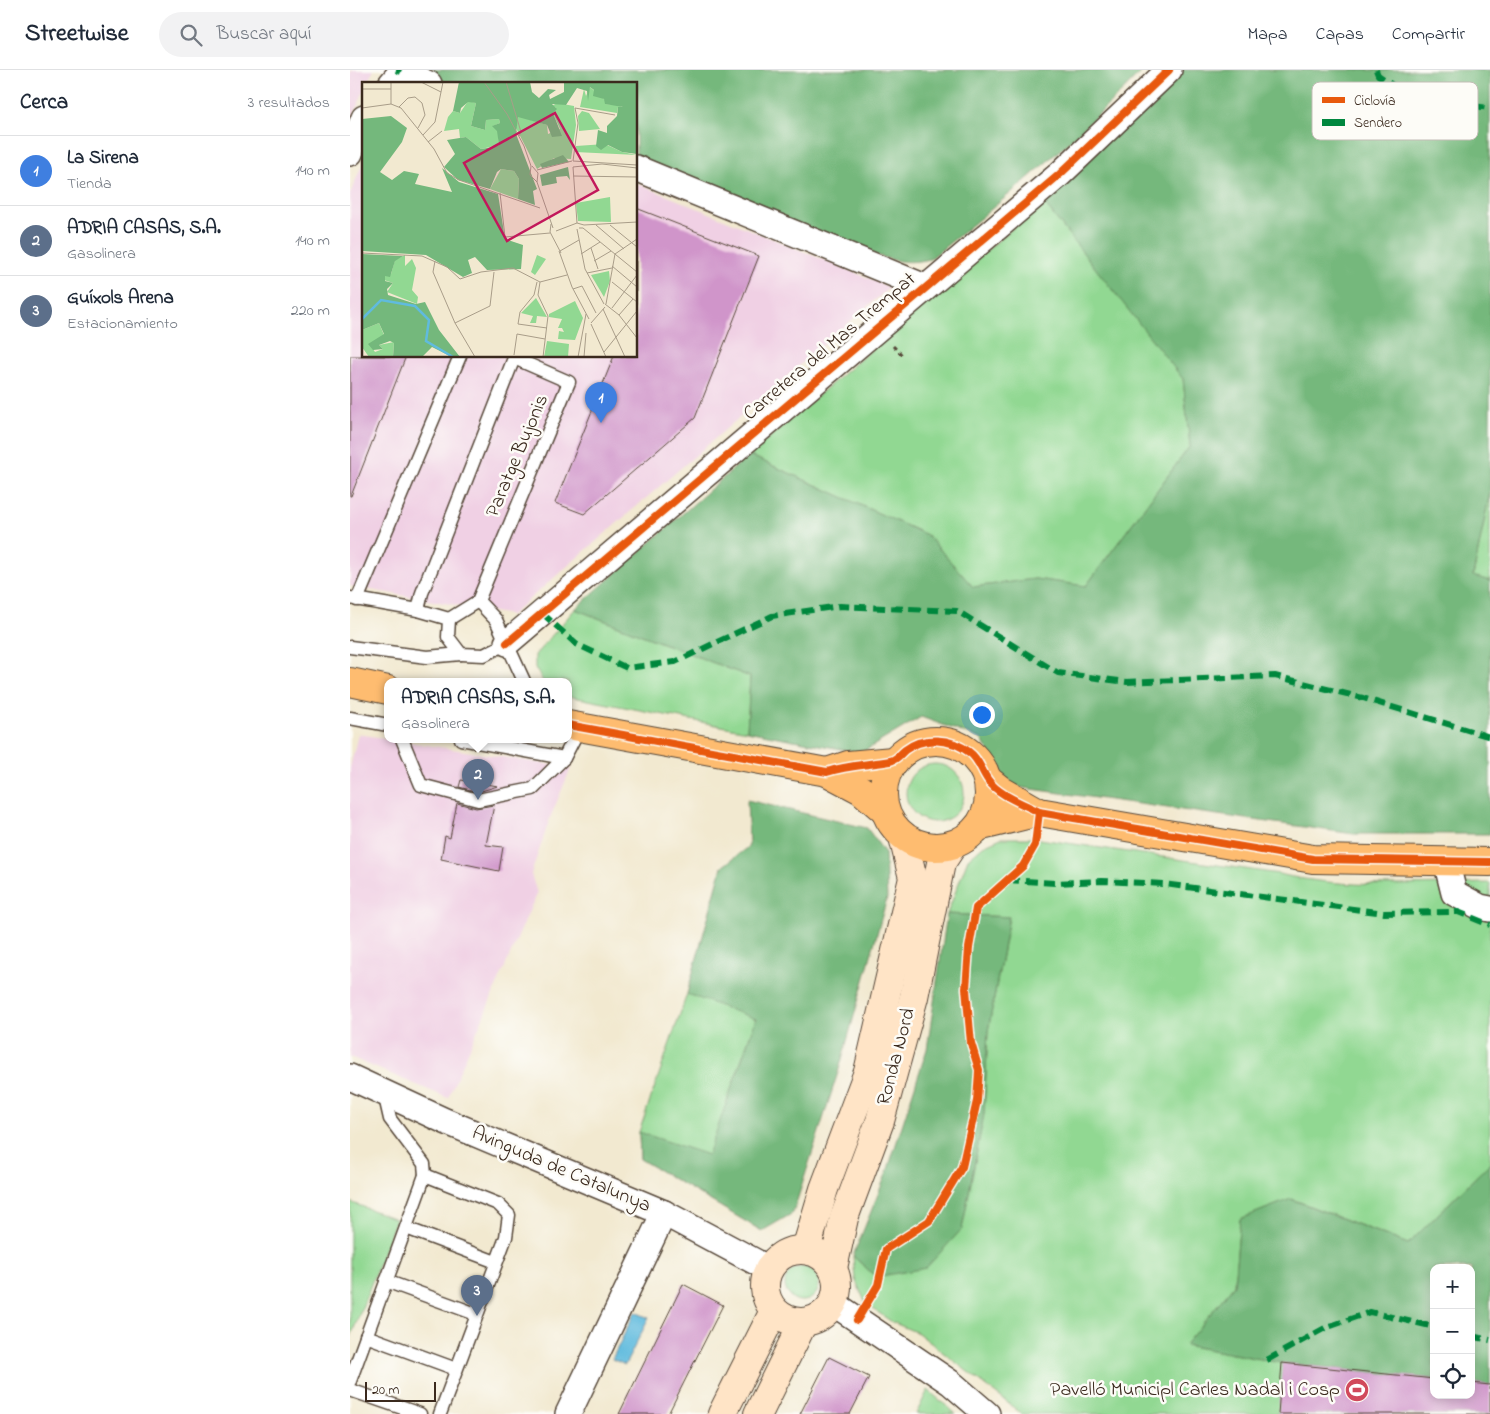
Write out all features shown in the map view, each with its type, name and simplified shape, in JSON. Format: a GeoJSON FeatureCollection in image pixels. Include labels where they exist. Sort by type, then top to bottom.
{"type":"FeatureCollection","features":[{"type":"Feature","properties":{"kind":"main road"},"geometry":{"type":"LineString","coordinates":[[350,682],[384,689]]}},
{"type":"Feature","properties":{"kind":"main road"},"geometry":{"type":"LineString","coordinates":[[572,723],[827,772],[860,790],[884,810]]}},
{"type":"Feature","properties":{"kind":"main road"},"geometry":{"type":"LineString","coordinates":[[938,740],[955,744],[970,752],[981,765],[988,780],[989,797],[986,813],[978,827],[967,838],[953,845],[936,848],[919,845],[904,837],[892,825],[884,810],[882,793],[885,776],[893,761],[906,749],[921,742],[938,740]]}},
{"type":"Feature","properties":{"kind":"main road"},"geometry":{"type":"LineString","coordinates":[[827,772],[848,765],[893,761]]}},
{"type":"Feature","properties":{"kind":"main road"},"geometry":{"type":"LineString","coordinates":[[988,780],[1002,791],[1039,812],[1313,859],[1490,862]]}},
{"type":"Feature","properties":{"kind":"main road"},"geometry":{"type":"LineString","coordinates":[[978,827],[1039,812]]}},
{"type":"Feature","properties":{"kind":"street","name":"Carretera del Mas Trempat"},"geometry":{"type":"LineString","coordinates":[[507,643],[1060,174],[1169,70]]}},
{"type":"Feature","properties":{"kind":"street"},"geometry":{"type":"LineString","coordinates":[[396,78],[418,82]]}},
{"type":"Feature","properties":{"kind":"street"},"geometry":{"type":"LineString","coordinates":[[350,153],[362,123]]}},
{"type":"Feature","properties":{"kind":"street"},"geometry":{"type":"LineString","coordinates":[[638,169],[926,287]]}},
{"type":"Feature","properties":{"kind":"street","name":"Ronda Nord"},"geometry":{"type":"LineString","coordinates":[[806,1250],[824,1189],[868,1072],[913,878],[904,837]]}},
{"type":"Feature","properties":{"kind":"street","name":"Ronda Nord"},"geometry":{"type":"LineString","coordinates":[[833,1303],[837,1286],[833,1268],[844,1218],[880,1121],[914,997],[941,863],[953,845]]}},
{"type":"Feature","properties":{"kind":"street"},"geometry":{"type":"LineString","coordinates":[[1446,861],[1454,892],[1480,907],[1490,908]]}},
{"type":"Feature","properties":{"kind":"street","name":"Avinguda de Catalunya"},"geometry":{"type":"LineString","coordinates":[[350,1077],[445,1121],[664,1213],[769,1269]]}},
{"type":"Feature","properties":{"kind":"street"},"geometry":{"type":"LineString","coordinates":[[568,1414],[664,1213]]}},
{"type":"Feature","properties":{"kind":"street"},"geometry":{"type":"LineString","coordinates":[[833,1268],[816,1253],[806,1250],[784,1253],[769,1269],[765,1279],[765,1291],[768,1302],[774,1311],[783,1318],[803,1323],[815,1320],[825,1313],[833,1303],[951,1383],[988,1414]]}},
{"type":"Feature","properties":{"kind":"street"},"geometry":{"type":"LineString","coordinates":[[722,1414],[774,1311]]}},
{"type":"Feature","properties":{"kind":"street"},"geometry":{"type":"LineString","coordinates":[[758,1414],[803,1323]]}},
{"type":"Feature","properties":{"kind":"lane"},"geometry":{"type":"LineString","coordinates":[[459,358],[354,599],[418,610],[449,618],[478,601],[496,620],[523,678]]}},
{"type":"Feature","properties":{"kind":"lane","name":"Paratge Bujonis"},"geometry":{"type":"LineString","coordinates":[[418,610],[422,593],[511,358]]}},
{"type":"Feature","properties":{"kind":"lane","name":"Paratge Bujonis"},"geometry":{"type":"LineString","coordinates":[[478,601],[569,382],[513,358]]}},
{"type":"Feature","properties":{"kind":"lane"},"geometry":{"type":"LineString","coordinates":[[449,618],[448,637],[461,654]]}},
{"type":"Feature","properties":{"kind":"lane"},"geometry":{"type":"LineString","coordinates":[[350,647],[427,657],[484,654],[507,643]]}},
{"type":"Feature","properties":{"kind":"lane"},"geometry":{"type":"LineString","coordinates":[[350,718],[384,724]]}},
{"type":"Feature","properties":{"kind":"lane"},"geometry":{"type":"LineString","coordinates":[[404,743],[421,785],[478,800],[533,789],[564,758],[567,743]]}},
{"type":"Feature","properties":{"kind":"lane"},"geometry":{"type":"LineString","coordinates":[[483,743],[564,758]]}},
{"type":"Feature","properties":{"kind":"lane"},"geometry":{"type":"LineString","coordinates":[[350,1380],[425,1175],[424,1164],[390,1119],[384,1093]]}},
{"type":"Feature","properties":{"kind":"lane"},"geometry":{"type":"LineString","coordinates":[[425,1175],[498,1204],[509,1215],[506,1237],[440,1414]]}},
{"type":"Feature","properties":{"kind":"lane"},"geometry":{"type":"LineString","coordinates":[[406,1228],[496,1262]]}},
{"type":"Feature","properties":{"kind":"lane"},"geometry":{"type":"LineString","coordinates":[[386,1281],[476,1314]]}},
{"type":"Feature","properties":{"kind":"lane"},"geometry":{"type":"LineString","coordinates":[[366,1336],[456,1369]]}},
{"type":"Feature","properties":{"kind":"lane"},"geometry":{"type":"LineString","coordinates":[[350,1390],[420,1414]]}},
{"type":"Feature","properties":{"kind":"shaded area"},"geometry":{"type":"Polygon","coordinates":[[[353,70],[374,70],[367,82],[362,82],[362,95],[350,124],[350,73],[353,70]]]}},
{"type":"Feature","properties":{"kind":"shaded area"},"geometry":{"type":"Polygon","coordinates":[[[362,165],[362,358],[638,358],[638,184],[890,287],[511,615],[350,586],[350,194],[362,165]]]}},
{"type":"Feature","properties":{"kind":"shaded area"},"geometry":{"type":"Polygon","coordinates":[[[358,734],[384,738],[384,743],[414,743],[571,768],[550,818],[531,874],[537,893],[448,1098],[350,1057],[350,768],[358,734]]]}},
{"type":"Feature","properties":{"kind":"green space"},"geometry":{"type":"Polygon","coordinates":[[[415,70],[1143,70],[1040,168],[986,214],[930,259],[913,262],[891,259],[867,252],[638,160],[638,82],[445,82],[415,70]]]}},
{"type":"Feature","properties":{"kind":"green space"},"geometry":{"type":"Polygon","coordinates":[[[1174,70],[1490,70],[1490,492],[1473,576],[1490,581],[1490,834],[1354,834],[1010,786],[981,739],[921,717],[861,753],[747,731],[750,677],[575,609],[749,455],[927,535],[973,587],[1035,579],[1086,586],[1190,446],[1183,379],[1043,202],[1174,70]]]}},
{"type":"Feature","properties":{"kind":"green space"},"geometry":{"type":"Polygon","coordinates":[[[1043,202],[1183,378],[1190,446],[1086,586],[1035,579],[973,587],[927,535],[749,455],[1043,202]]]}},
{"type":"Feature","properties":{"kind":"green space"},"geometry":{"type":"Polygon","coordinates":[[[1490,492],[1490,581],[1473,577],[1490,492]]]}},
{"type":"Feature","properties":{"kind":"green space"},"geometry":{"type":"Polygon","coordinates":[[[575,609],[750,677],[747,731],[572,697],[572,678],[541,678],[535,668],[535,655],[575,609]]]}},
{"type":"Feature","properties":{"kind":"green space"},"geometry":{"type":"Polygon","coordinates":[[[935,764],[946,766],[959,777],[964,793],[962,804],[951,817],[935,822],[924,820],[911,809],[906,793],[908,782],[919,769],[935,764]]]}},
{"type":"Feature","properties":{"kind":"green space"},"geometry":{"type":"Polygon","coordinates":[[[747,800],[867,828],[885,853],[887,898],[840,1066],[793,1213],[762,1231],[640,1159],[639,1132],[708,1155],[756,1019],[687,994],[722,867],[749,846],[747,800]]]}},
{"type":"Feature","properties":{"kind":"green space"},"geometry":{"type":"Polygon","coordinates":[[[1001,838],[1033,838],[1330,882],[1384,885],[1490,883],[1490,1163],[1408,1244],[1292,1199],[1240,1219],[1234,1285],[1185,1345],[1282,1363],[1430,1379],[1430,1399],[1446,1399],[1490,1414],[1022,1414],[918,1333],[892,1322],[866,1304],[855,1279],[853,1256],[876,1277],[962,1229],[984,1114],[988,1031],[1009,917],[947,914],[968,859],[983,846],[1001,838]]]}},
{"type":"Feature","properties":{"kind":"green space"},"geometry":{"type":"Polygon","coordinates":[[[722,867],[754,955],[756,1018],[726,1104],[762,1231],[640,1159],[639,1132],[687,994],[722,867]]]}},
{"type":"Feature","properties":{"kind":"green space"},"geometry":{"type":"Polygon","coordinates":[[[947,914],[1009,917],[988,1031],[984,1114],[962,1229],[926,1268],[876,1277],[853,1256],[887,1172],[927,1049],[947,914]]]}},
{"type":"Feature","properties":{"kind":"green space"},"geometry":{"type":"Polygon","coordinates":[[[1490,1163],[1490,1385],[1475,1383],[1475,1264],[1430,1264],[1430,1379],[1282,1363],[1185,1345],[1234,1285],[1240,1219],[1291,1199],[1408,1244],[1490,1163]]]}},
{"type":"Feature","properties":{"kind":"green space"},"geometry":{"type":"Polygon","coordinates":[[[350,1202],[396,1219],[350,1339],[350,1202]]]}},
{"type":"Feature","properties":{"kind":"green space"},"geometry":{"type":"Polygon","coordinates":[[[802,1267],[809,1268],[814,1272],[818,1277],[818,1291],[814,1296],[809,1300],[802,1301],[795,1300],[790,1296],[786,1291],[785,1284],[786,1277],[790,1272],[795,1268],[802,1267]]]}},
{"type":"Feature","properties":{"kind":"green space"},"geometry":{"type":"Polygon","coordinates":[[[928,1390],[956,1414],[916,1414],[928,1390]]]}},
{"type":"Feature","properties":{"kind":"water"},"geometry":{"type":"Polygon","coordinates":[[[635,1312],[649,1318],[625,1365],[612,1359],[635,1312]]]}},
{"type":"Feature","properties":{"kind":"building"},"geometry":{"type":"Polygon","coordinates":[[[638,209],[759,256],[695,418],[584,514],[555,503],[613,358],[638,358],[638,209]]]}},
{"type":"Feature","properties":{"kind":"building"},"geometry":{"type":"Polygon","coordinates":[[[350,356],[362,356],[362,358],[405,358],[351,496],[350,356]]]}},
{"type":"Feature","properties":{"kind":"building"},"geometry":{"type":"Polygon","coordinates":[[[461,780],[498,786],[478,792],[459,787],[461,780]]]}},
{"type":"Feature","properties":{"kind":"building"},"geometry":{"type":"Polygon","coordinates":[[[457,803],[476,808],[494,805],[486,845],[503,847],[499,871],[441,859],[445,836],[450,838],[457,803]]]}},
{"type":"Feature","properties":{"kind":"building"},"geometry":{"type":"Polygon","coordinates":[[[683,1284],[723,1305],[668,1414],[619,1414],[683,1284]]]}},
{"type":"Feature","properties":{"kind":"building"},"geometry":{"type":"Polygon","coordinates":[[[829,1357],[869,1377],[850,1414],[800,1414],[829,1357]]]}},
{"type":"Feature","properties":{"kind":"building","name":"Pavelló Municipl Carles Nadal i Cosp"},"geometry":{"type":"Polygon","coordinates":[[[1282,1363],[1430,1379],[1430,1399],[1475,1399],[1475,1383],[1490,1385],[1490,1414],[1278,1414],[1282,1363]]]}},
{"type":"Feature","properties":{"kind":"marked path"},"geometry":{"type":"LineString","coordinates":[[396,70],[401,72]]}},
{"type":"Feature","properties":{"kind":"marked path"},"geometry":{"type":"LineString","coordinates":[[1376,70],[1378,75],[1388,82]]}},
{"type":"Feature","properties":{"kind":"marked path"},"geometry":{"type":"LineString","coordinates":[[1478,107],[1490,108]]}},
{"type":"Feature","properties":{"kind":"marked path"},"geometry":{"type":"LineString","coordinates":[[542,613],[576,644],[627,668],[675,662],[772,616],[840,606],[957,611],[1058,673],[1127,682],[1275,676],[1363,698],[1490,737]]}},
{"type":"Feature","properties":{"kind":"marked path"},"geometry":{"type":"LineString","coordinates":[[1007,880],[1056,883],[1102,881],[1164,884],[1384,913],[1458,912],[1490,925]]}},
{"type":"Feature","properties":{"kind":"marked path"},"geometry":{"type":"LineString","coordinates":[[1267,1360],[1325,1328],[1370,1312],[1430,1326]]}},
{"type":"Feature","properties":{"kind":"marked path"},"geometry":{"type":"LineString","coordinates":[[1475,1337],[1490,1340]]}},
{"type":"Feature","properties":{"kind":"cycle path"},"geometry":{"type":"LineString","coordinates":[[507,643],[1060,174],[1169,70]]}},
{"type":"Feature","properties":{"kind":"cycle path"},"geometry":{"type":"LineString","coordinates":[[572,726],[827,772],[850,766],[892,760],[912,745],[937,740],[962,747],[978,761],[992,785],[1012,799],[1039,812],[1313,859],[1490,862]]}},
{"type":"Feature","properties":{"kind":"cycle path"},"geometry":{"type":"LineString","coordinates":[[857,1320],[878,1285],[886,1249],[929,1221],[962,1167],[977,1101],[979,1070],[971,1043],[966,989],[969,948],[976,908],[1023,866],[1035,845],[1039,812]]}},
{"type":"Feature","properties":{"kind":"place","name":"La Sirena"},"geometry":{"type":"Point","coordinates":[601,423]}},
{"type":"Feature","properties":{"kind":"place","name":"ADRIA CASAS, S.A."},"geometry":{"type":"Point","coordinates":[478,800]}},
{"type":"Feature","properties":{"kind":"place","name":"Guíxols Arena"},"geometry":{"type":"Point","coordinates":[477,1316]}},
{"type":"Feature","properties":{"kind":"place","name":"Pavelló Municipl Carles Nadal i Cosp"},"geometry":{"type":"Point","coordinates":[1357,1390]}}]}
